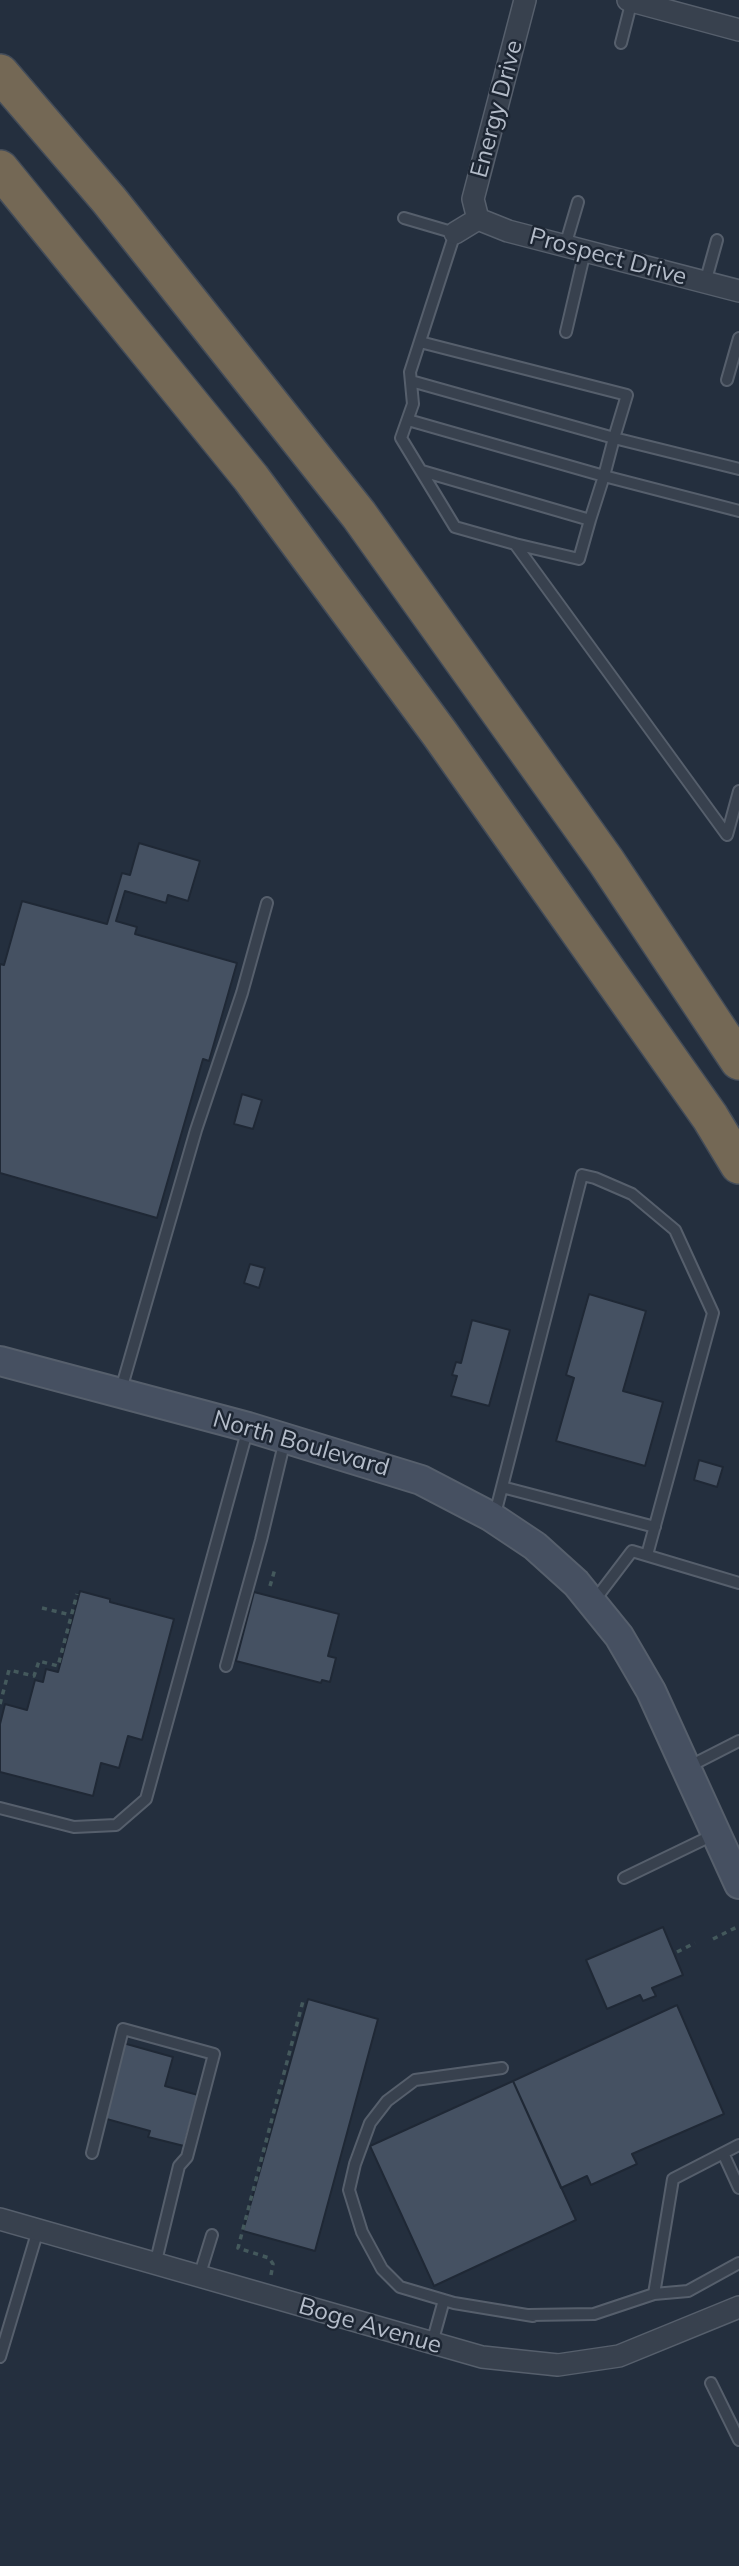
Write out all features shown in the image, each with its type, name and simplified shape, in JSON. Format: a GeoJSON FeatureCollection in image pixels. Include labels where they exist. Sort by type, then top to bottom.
{"type":"FeatureCollection","features":[{"type":"Feature","properties":{"kind":"highway"},"geometry":{"type":"LineString","coordinates":[[0,73],[108,200],[359,515],[606,860],[739,1061]]}},
{"type":"Feature","properties":{"kind":"highway"},"geometry":{"type":"LineString","coordinates":[[0,169],[267,500],[440,734],[710,1117],[739,1165]]}},
{"type":"Feature","properties":{"kind":"street","name":"Energy Drive"},"geometry":{"type":"LineString","coordinates":[[478,219],[473,199],[525,0]]}},
{"type":"Feature","properties":{"kind":"street"},"geometry":{"type":"LineString","coordinates":[[631,0],[739,30]]}},
{"type":"Feature","properties":{"kind":"street"},"geometry":{"type":"LineString","coordinates":[[455,233],[478,219]]}},
{"type":"Feature","properties":{"kind":"street","name":"Prospect Drive"},"geometry":{"type":"LineString","coordinates":[[478,219],[508,231],[739,291]]}},
{"type":"Feature","properties":{"kind":"street","name":"North Boulevard"},"geometry":{"type":"LineString","coordinates":[[2,1367],[120,1393],[248,1427],[421,1480],[494,1518],[536,1546],[584,1593],[619,1636],[651,1691],[739,1884]]}},
{"type":"Feature","properties":{"kind":"street","name":"Boge Avenue"},"geometry":{"type":"LineString","coordinates":[[0,2219],[482,2357],[558,2365],[619,2356],[739,2307]]}},
{"type":"Feature","properties":{"kind":"lane"},"geometry":{"type":"LineString","coordinates":[[621,43],[631,0]]}},
{"type":"Feature","properties":{"kind":"lane"},"geometry":{"type":"LineString","coordinates":[[566,332],[578,202]]}},
{"type":"Feature","properties":{"kind":"lane"},"geometry":{"type":"LineString","coordinates":[[404,218],[455,233],[410,372],[413,404],[401,438],[455,527],[579,559],[627,395],[420,342]]}},
{"type":"Feature","properties":{"kind":"lane"},"geometry":{"type":"LineString","coordinates":[[705,283],[716,240]]}},
{"type":"Feature","properties":{"kind":"lane"},"geometry":{"type":"LineString","coordinates":[[727,380],[739,338]]}},
{"type":"Feature","properties":{"kind":"lane"},"geometry":{"type":"LineString","coordinates":[[411,381],[614,438],[739,469]]}},
{"type":"Feature","properties":{"kind":"lane"},"geometry":{"type":"LineString","coordinates":[[408,420],[739,511]]}},
{"type":"Feature","properties":{"kind":"lane"},"geometry":{"type":"LineString","coordinates":[[422,471],[590,520]]}},
{"type":"Feature","properties":{"kind":"lane"},"geometry":{"type":"LineString","coordinates":[[515,544],[727,835],[739,790]]}},
{"type":"Feature","properties":{"kind":"lane"},"geometry":{"type":"LineString","coordinates":[[120,1393],[196,1130],[242,993],[267,903]]}},
{"type":"Feature","properties":{"kind":"lane"},"geometry":{"type":"LineString","coordinates":[[494,1518],[582,1175],[595,1178],[632,1194],[675,1230],[712,1313],[647,1555]]}},
{"type":"Feature","properties":{"kind":"lane"},"geometry":{"type":"LineString","coordinates":[[0,1808],[74,1827],[116,1825],[146,1799],[248,1427]]}},
{"type":"Feature","properties":{"kind":"lane"},"geometry":{"type":"LineString","coordinates":[[226,1666],[261,1540],[285,1438]]}},
{"type":"Feature","properties":{"kind":"lane"},"geometry":{"type":"LineString","coordinates":[[502,1488],[654,1527]]}},
{"type":"Feature","properties":{"kind":"lane"},"geometry":{"type":"LineString","coordinates":[[584,1593],[632,1551],[739,1583]]}},
{"type":"Feature","properties":{"kind":"lane"},"geometry":{"type":"LineString","coordinates":[[686,1768],[739,1741]]}},
{"type":"Feature","properties":{"kind":"lane"},"geometry":{"type":"LineString","coordinates":[[624,1878],[716,1833]]}},
{"type":"Feature","properties":{"kind":"lane"},"geometry":{"type":"LineString","coordinates":[[92,2153],[122,2029],[214,2054],[187,2157],[179,2166],[155,2265]]}},
{"type":"Feature","properties":{"kind":"lane"},"geometry":{"type":"LineString","coordinates":[[502,2068],[415,2080],[387,2101],[370,2123],[349,2190],[362,2232],[382,2269],[400,2287],[444,2300],[529,2315],[594,2314],[654,2294],[688,2291],[739,2263]]}},
{"type":"Feature","properties":{"kind":"lane"},"geometry":{"type":"LineString","coordinates":[[654,2294],[673,2179],[739,2144]]}},
{"type":"Feature","properties":{"kind":"lane"},"geometry":{"type":"LineString","coordinates":[[723,2153],[739,2188]]}},
{"type":"Feature","properties":{"kind":"lane"},"geometry":{"type":"LineString","coordinates":[[0,2357],[38,2230]]}},
{"type":"Feature","properties":{"kind":"lane"},"geometry":{"type":"LineString","coordinates":[[199,2277],[212,2235]]}},
{"type":"Feature","properties":{"kind":"lane"},"geometry":{"type":"LineString","coordinates":[[432,2343],[444,2300]]}},
{"type":"Feature","properties":{"kind":"lane"},"geometry":{"type":"LineString","coordinates":[[711,2383],[739,2441]]}},
{"type":"Feature","properties":{"kind":"path"},"geometry":{"type":"LineString","coordinates":[[270,1586],[275,1569]]}},
{"type":"Feature","properties":{"kind":"path"},"geometry":{"type":"LineString","coordinates":[[0,1704],[9,1670],[34,1676],[38,1661],[58,1666],[77,1594]]}},
{"type":"Feature","properties":{"kind":"path"},"geometry":{"type":"LineString","coordinates":[[43,1608],[71,1615]]}},
{"type":"Feature","properties":{"kind":"path"},"geometry":{"type":"LineString","coordinates":[[713,1939],[737,1927]]}},
{"type":"Feature","properties":{"kind":"path"},"geometry":{"type":"LineString","coordinates":[[677,1952],[695,1943]]}},
{"type":"Feature","properties":{"kind":"path"},"geometry":{"type":"LineString","coordinates":[[271,2275],[273,2263],[269,2258],[238,2248],[303,2001]]}},
{"type":"Feature","properties":{"kind":"building"},"geometry":{"type":"Polygon","coordinates":[[[139,843],[200,861],[188,901],[168,895],[166,903],[125,891],[116,921],[137,927],[135,934],[237,963],[209,1061],[203,1059],[157,1218],[0,1173],[0,964],[4,965],[22,901],[107,924],[122,873],[130,875],[139,843]]]}},
{"type":"Feature","properties":{"kind":"building"},"geometry":{"type":"Polygon","coordinates":[[[242,1094],[262,1100],[253,1129],[234,1124],[242,1094]]]}},
{"type":"Feature","properties":{"kind":"building"},"geometry":{"type":"Polygon","coordinates":[[[250,1264],[265,1268],[259,1288],[244,1283],[250,1264]]]}},
{"type":"Feature","properties":{"kind":"building"},"geometry":{"type":"Polygon","coordinates":[[[589,1294],[646,1311],[623,1391],[663,1402],[645,1466],[556,1441],[574,1378],[566,1375],[589,1294]]]}},
{"type":"Feature","properties":{"kind":"building"},"geometry":{"type":"Polygon","coordinates":[[[472,1320],[510,1330],[489,1406],[451,1396],[457,1376],[452,1375],[456,1362],[461,1363],[472,1320]]]}},
{"type":"Feature","properties":{"kind":"building"},"geometry":{"type":"Polygon","coordinates":[[[699,1460],[723,1467],[717,1487],[694,1480],[699,1460]]]}},
{"type":"Feature","properties":{"kind":"building"},"geometry":{"type":"Polygon","coordinates":[[[80,1591],[174,1619],[142,1740],[128,1736],[119,1768],[101,1763],[93,1796],[0,1772],[0,1724],[5,1704],[27,1710],[35,1680],[43,1682],[46,1669],[58,1672],[80,1591]]]}},
{"type":"Feature","properties":{"kind":"building"},"geometry":{"type":"Polygon","coordinates":[[[254,1592],[339,1614],[328,1656],[336,1658],[330,1682],[322,1680],[321,1683],[236,1661],[254,1592]]]}},
{"type":"Feature","properties":{"kind":"building"},"geometry":{"type":"Polygon","coordinates":[[[663,1927],[683,1975],[652,1988],[656,1996],[643,2001],[640,1995],[607,2009],[586,1960],[663,1927]]]}},
{"type":"Feature","properties":{"kind":"building"},"geometry":{"type":"Polygon","coordinates":[[[308,1999],[378,2019],[315,2251],[243,2231],[308,1999]]]}},
{"type":"Feature","properties":{"kind":"building"},"geometry":{"type":"Polygon","coordinates":[[[677,2005],[724,2114],[632,2154],[637,2164],[591,2185],[587,2176],[561,2188],[513,2081],[677,2005]]]}},
{"type":"Feature","properties":{"kind":"building"},"geometry":{"type":"Polygon","coordinates":[[[123,2043],[173,2057],[165,2086],[198,2095],[184,2146],[148,2137],[150,2131],[103,2118],[123,2043]]]}},
{"type":"Feature","properties":{"kind":"building"},"geometry":{"type":"Polygon","coordinates":[[[513,2081],[576,2220],[434,2286],[370,2146],[513,2081]]]}}]}
